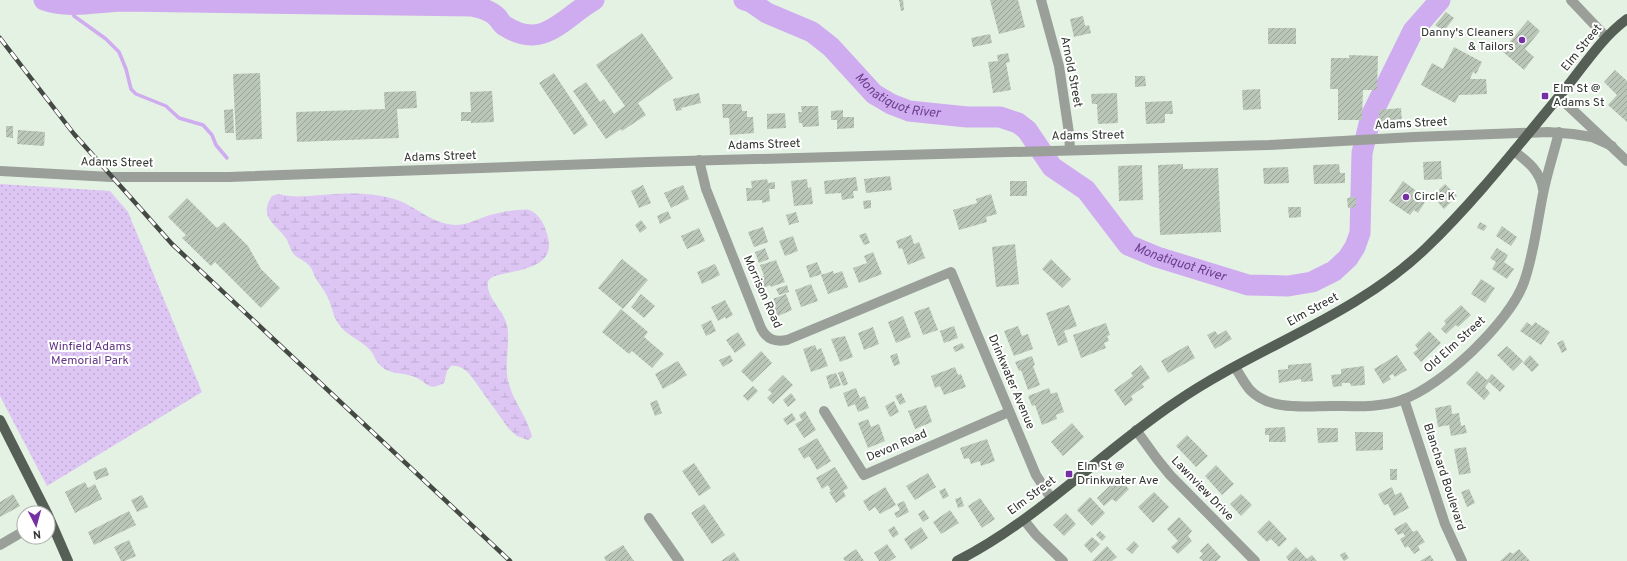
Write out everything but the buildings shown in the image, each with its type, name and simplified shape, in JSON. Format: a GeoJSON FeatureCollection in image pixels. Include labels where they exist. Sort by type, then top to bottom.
{"type":"FeatureCollection","features":[{"type":"Feature","properties":{"kind":"main road","name":"Elm Street"},"geometry":{"type":"LineString","coordinates":[[957,561],[992,541],[1024,520],[1136,430],[1187,394],[1341,310],[1404,267],[1458,217],[1495,176],[1606,37],[1627,19]]}},
{"type":"Feature","properties":{"kind":"main road"},"geometry":{"type":"LineString","coordinates":[[0,420],[42,505]]}},
{"type":"Feature","properties":{"kind":"main road"},"geometry":{"type":"LineString","coordinates":[[56,534],[68,561]]}},
{"type":"Feature","properties":{"kind":"street","name":"Arnold Street"},"geometry":{"type":"LineString","coordinates":[[1041,0],[1059,66],[1070,150]]}},
{"type":"Feature","properties":{"kind":"street"},"geometry":{"type":"LineString","coordinates":[[1571,0],[1606,37]]}},
{"type":"Feature","properties":{"kind":"street"},"geometry":{"type":"LineString","coordinates":[[1559,97],[1627,161]]}},
{"type":"Feature","properties":{"kind":"street","name":"Adams Street"},"geometry":{"type":"LineString","coordinates":[[0,171],[111,177],[204,177],[699,160],[1269,145],[1351,140],[1559,132],[1592,137],[1612,146]]}},
{"type":"Feature","properties":{"kind":"street","name":"Old Elm Street"},"geometry":{"type":"LineString","coordinates":[[1235,367],[1254,394],[1264,400],[1276,404],[1292,406],[1366,406],[1387,404],[1404,399],[1428,387],[1453,368],[1497,325],[1509,310],[1521,290],[1526,275],[1543,191],[1559,132]]}},
{"type":"Feature","properties":{"kind":"street","name":"Old Elm Street"},"geometry":{"type":"LineString","coordinates":[[1514,151],[1534,167],[1540,178],[1543,191]]}},
{"type":"Feature","properties":{"kind":"street","name":"Morrison Road"},"geometry":{"type":"LineString","coordinates":[[699,160],[706,190],[761,328],[771,340],[787,340],[951,272]]}},
{"type":"Feature","properties":{"kind":"street","name":"Drinkwater Avenue"},"geometry":{"type":"LineString","coordinates":[[951,272],[1036,475],[1051,498]]}},
{"type":"Feature","properties":{"kind":"street","name":"Blanchard Boulevard"},"geometry":{"type":"LineString","coordinates":[[1404,399],[1443,519],[1452,542],[1462,561]]}},
{"type":"Feature","properties":{"kind":"street","name":"Devon Road"},"geometry":{"type":"LineString","coordinates":[[824,411],[864,475],[1009,412]]}},
{"type":"Feature","properties":{"kind":"street","name":"Lawnview Drive"},"geometry":{"type":"LineString","coordinates":[[1136,430],[1167,471],[1255,561]]}},
{"type":"Feature","properties":{"kind":"street"},"geometry":{"type":"LineString","coordinates":[[649,518],[678,561]]}},
{"type":"Feature","properties":{"kind":"street"},"geometry":{"type":"LineString","coordinates":[[1024,520],[1036,535],[1063,561]]}},
{"type":"Feature","properties":{"kind":"street"},"geometry":{"type":"LineString","coordinates":[[0,546],[16,536]]}},
{"type":"Feature","properties":{"kind":"green space","name":"Winfield Adams Memorial Park"},"geometry":{"type":"Polygon","coordinates":[[[0,184],[110,191],[128,212],[202,392],[47,486],[0,396],[0,184]]]}},
{"type":"Feature","properties":{"kind":"green space"},"geometry":{"type":"Polygon","coordinates":[[[279,194],[294,196],[330,194],[376,195],[402,202],[431,218],[446,224],[455,225],[513,210],[528,210],[537,215],[544,225],[549,244],[547,254],[542,261],[534,266],[492,277],[488,281],[489,292],[507,325],[507,377],[511,391],[527,423],[532,437],[528,440],[517,436],[509,429],[471,376],[460,367],[451,366],[447,371],[444,383],[432,387],[413,376],[386,370],[380,365],[370,350],[341,327],[336,320],[328,297],[311,268],[293,254],[287,240],[270,221],[267,210],[268,204],[272,196],[279,194]]]}},
{"type":"Feature","properties":{"kind":"waterway","name":"Monatiquot River"},"geometry":{"type":"LineString","coordinates":[[44,0],[53,3],[73,5],[122,1],[472,6],[491,13],[504,25],[518,33],[531,35],[542,34],[552,29],[594,0]]}},
{"type":"Feature","properties":{"kind":"waterway","name":"Monatiquot River"},"geometry":{"type":"LineString","coordinates":[[744,0],[751,2],[767,13],[812,32],[831,47],[874,94],[891,104],[909,111],[967,117],[1000,117],[1018,123],[1027,130],[1052,167],[1086,190],[1128,245],[1157,257],[1248,285],[1288,286],[1312,282],[1334,271],[1348,258],[1355,247],[1360,233],[1362,153],[1371,116],[1413,31],[1440,0]]}},
{"type":"Feature","properties":{"kind":"waterway"},"geometry":{"type":"LineString","coordinates":[[68,5],[74,16],[106,39],[119,52],[126,69],[131,89],[136,94],[166,106],[179,118],[203,125],[212,135],[216,145],[227,158]]}},
{"type":"Feature","properties":{"kind":"railway"},"geometry":{"type":"LineString","coordinates":[[0,38],[74,134],[172,244],[510,561]]}},
{"type":"Feature","properties":{"kind":"place","name":"Danny's Cleaners & Tailors"},"geometry":{"type":"Point","coordinates":[1522,40]}},
{"type":"Feature","properties":{"kind":"place","name":"Elm St @ Adams St"},"geometry":{"type":"Point","coordinates":[1545,96]}},
{"type":"Feature","properties":{"kind":"place","name":"Circle K"},"geometry":{"type":"Point","coordinates":[1406,197]}},
{"type":"Feature","properties":{"kind":"place","name":"Elm St @ Drinkwater Ave"},"geometry":{"type":"Point","coordinates":[1069,474]}}]}
